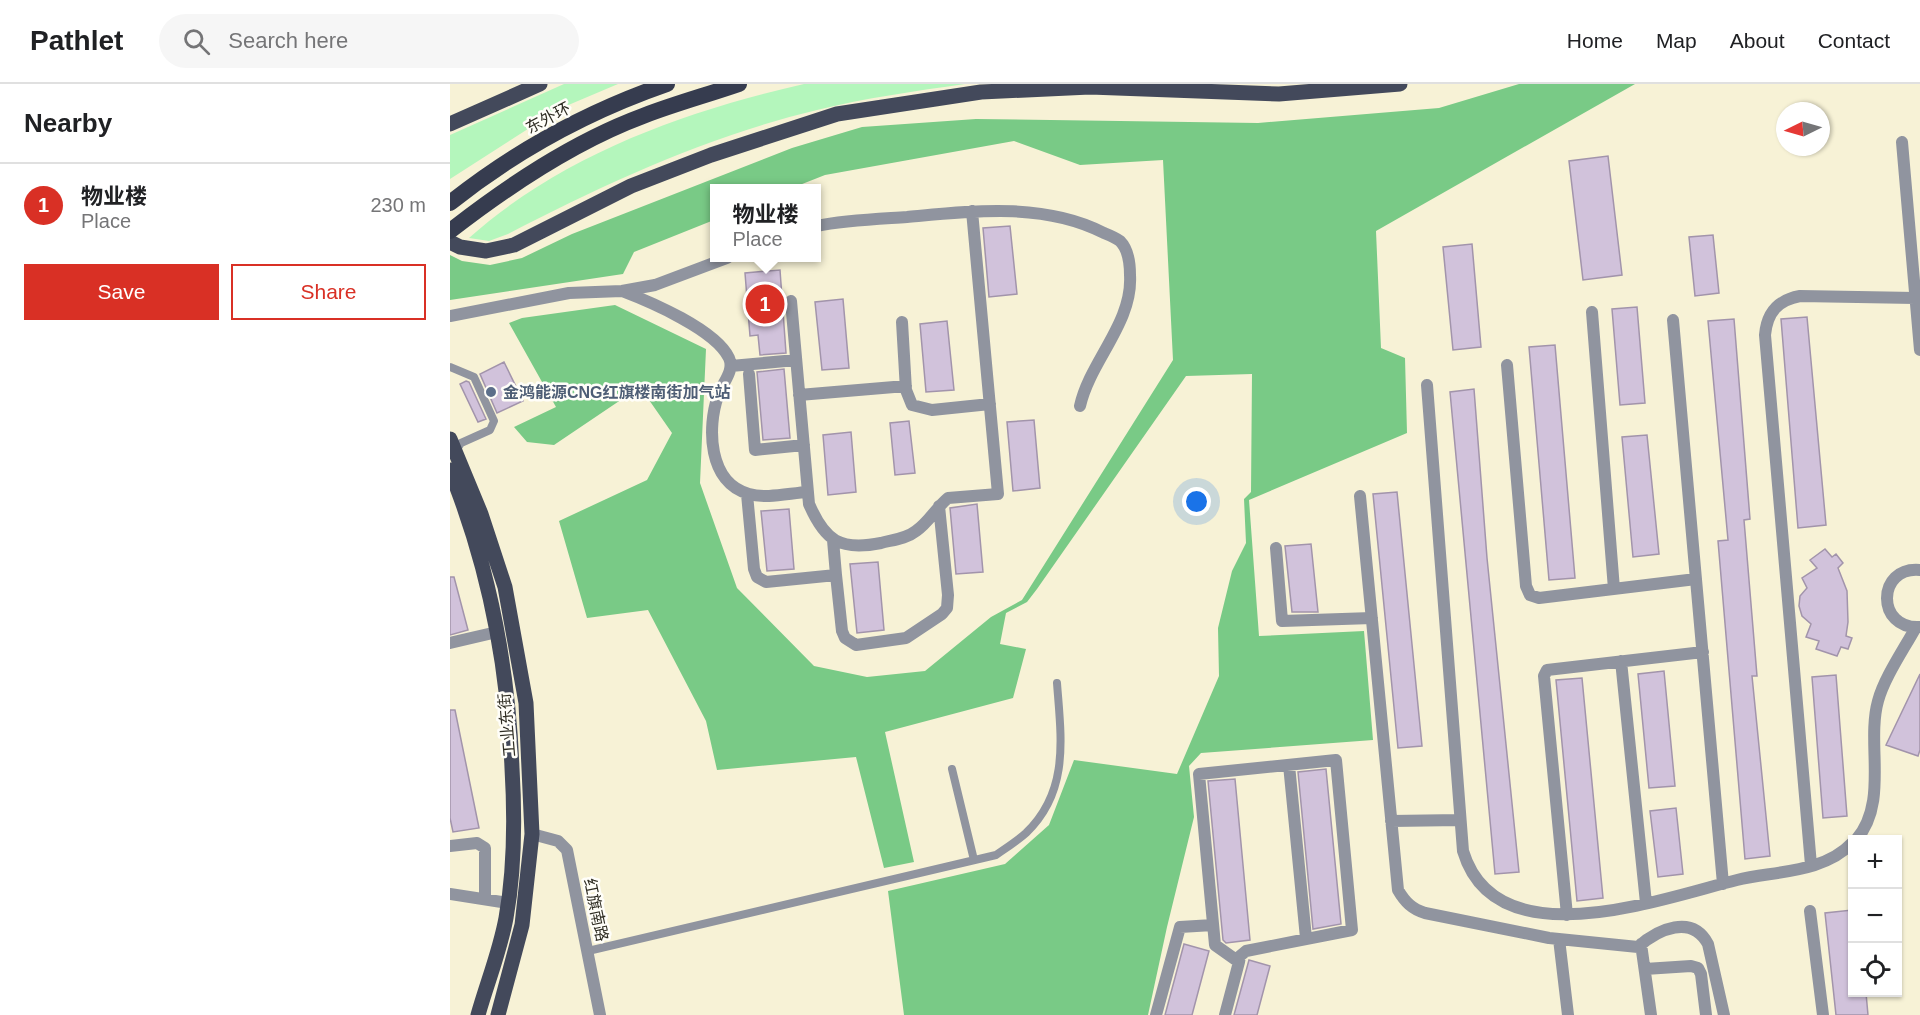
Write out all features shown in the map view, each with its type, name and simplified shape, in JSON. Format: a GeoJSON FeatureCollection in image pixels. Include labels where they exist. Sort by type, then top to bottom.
{"type":"FeatureCollection","features":[{"type":"Feature","properties":{"kind":"highway","name":"东外环"},"geometry":{"type":"LineString","coordinates":[[450,203],[482,177],[572,124],[667,84]]}},
{"type":"Feature","properties":{"kind":"highway"},"geometry":{"type":"LineString","coordinates":[[450,231],[495,196],[571,151],[641,116],[739,84]]}},
{"type":"Feature","properties":{"kind":"main road"},"geometry":{"type":"LineString","coordinates":[[450,124],[540,84]]}},
{"type":"Feature","properties":{"kind":"main road"},"geometry":{"type":"LineString","coordinates":[[450,242],[460,247],[486,251],[514,245],[641,182],[711,154],[837,114],[981,92],[1090,87],[1279,94],[1400,84]]}},
{"type":"Feature","properties":{"kind":"main road","name":"工业东街"},"geometry":{"type":"LineString","coordinates":[[453,446],[481,514],[505,587],[526,703],[532,834],[522,925],[498,1015]]}},
{"type":"Feature","properties":{"kind":"main road","name":"工业东街"},"geometry":{"type":"LineString","coordinates":[[450,470],[490,591],[509,704],[515,832],[508,903],[506,919],[478,1015]]}},
{"type":"Feature","properties":{"kind":"street"},"geometry":{"type":"LineString","coordinates":[[1902,142],[1920,350]]}},
{"type":"Feature","properties":{"kind":"street"},"geometry":{"type":"LineString","coordinates":[[821,226],[972,211],[1007,211],[1057,216],[1078,222],[1120,241],[1128,254],[1131,278],[1128,304],[1084,388],[1080,406]]}},
{"type":"Feature","properties":{"kind":"street"},"geometry":{"type":"LineString","coordinates":[[832,540],[863,546],[904,537],[915,532],[948,498],[998,494],[972,211]]}},
{"type":"Feature","properties":{"kind":"street"},"geometry":{"type":"LineString","coordinates":[[450,316],[569,293],[622,291],[655,285],[716,262]]}},
{"type":"Feature","properties":{"kind":"street"},"geometry":{"type":"LineString","coordinates":[[622,291],[650,303],[719,342],[731,366],[713,409],[712,437],[721,471],[730,482],[747,494],[808,492]]}},
{"type":"Feature","properties":{"kind":"street"},"geometry":{"type":"LineString","coordinates":[[1811,865],[1766,347],[1766,321],[1775,306],[1788,298],[1800,296],[1916,298]]}},
{"type":"Feature","properties":{"kind":"street"},"geometry":{"type":"LineString","coordinates":[[791,301],[808,492],[814,516],[832,540],[842,631],[845,638],[856,645],[906,638],[947,609],[948,595],[939,506]]}},
{"type":"Feature","properties":{"kind":"street"},"geometry":{"type":"LineString","coordinates":[[1592,312],[1614,589]]}},
{"type":"Feature","properties":{"kind":"street"},"geometry":{"type":"LineString","coordinates":[[1673,320],[1723,884]]}},
{"type":"Feature","properties":{"kind":"street"},"geometry":{"type":"LineString","coordinates":[[902,322],[908,399],[921,409],[990,404]]}},
{"type":"Feature","properties":{"kind":"street"},"geometry":{"type":"LineString","coordinates":[[731,366],[796,360]]}},
{"type":"Feature","properties":{"kind":"street"},"geometry":{"type":"LineString","coordinates":[[1507,365],[1526,586],[1530,595],[1539,598],[1696,579]]}},
{"type":"Feature","properties":{"kind":"street"},"geometry":{"type":"LineString","coordinates":[[749,374],[755,450],[804,446]]}},
{"type":"Feature","properties":{"kind":"street"},"geometry":{"type":"LineString","coordinates":[[1427,385],[1463,851],[1467,868],[1479,883],[1497,898],[1521,908],[1566,915],[1602,914],[1723,884],[1787,873],[1844,851],[1848,847]]}},
{"type":"Feature","properties":{"kind":"street"},"geometry":{"type":"LineString","coordinates":[[799,395],[906,386]]}},
{"type":"Feature","properties":{"kind":"street"},"geometry":{"type":"LineString","coordinates":[[747,494],[754,569],[757,577],[766,582],[836,575]]}},
{"type":"Feature","properties":{"kind":"street"},"geometry":{"type":"LineString","coordinates":[[1360,496],[1398,890],[1414,909],[1558,939],[1638,947],[1651,935],[1665,928],[1681,927],[1703,934],[1713,958],[1724,1015]]}},
{"type":"Feature","properties":{"kind":"street"},"geometry":{"type":"LineString","coordinates":[[1276,548],[1282,621],[1372,618]]}},
{"type":"Feature","properties":{"kind":"street"},"geometry":{"type":"LineString","coordinates":[[1859,835],[1869,815],[1873,789],[1875,714],[1878,698],[1918,627],[1903,625],[1895,620],[1886,602],[1886,593],[1895,576],[1903,571],[1920,570]]}},
{"type":"Feature","properties":{"kind":"street"},"geometry":{"type":"LineString","coordinates":[[450,643],[497,632]]}},
{"type":"Feature","properties":{"kind":"street"},"geometry":{"type":"LineString","coordinates":[[1566,915],[1544,676],[1547,670],[1703,652]]}},
{"type":"Feature","properties":{"kind":"street"},"geometry":{"type":"LineString","coordinates":[[1621,661],[1646,903]]}},
{"type":"Feature","properties":{"kind":"street"},"geometry":{"type":"LineString","coordinates":[[1225,1015],[1239,962],[1240,956],[1246,951],[1352,930],[1336,760],[1199,774],[1215,945],[1239,962]]}},
{"type":"Feature","properties":{"kind":"street"},"geometry":{"type":"LineString","coordinates":[[1289,765],[1306,938]]}},
{"type":"Feature","properties":{"kind":"street"},"geometry":{"type":"LineString","coordinates":[[1392,821],[1460,820]]}},
{"type":"Feature","properties":{"kind":"street","name":"红旗南路"},"geometry":{"type":"LineString","coordinates":[[532,834],[558,841],[567,850],[600,1015]]}},
{"type":"Feature","properties":{"kind":"street"},"geometry":{"type":"LineString","coordinates":[[450,846],[477,843],[485,848],[485,899]]}},
{"type":"Feature","properties":{"kind":"street"},"geometry":{"type":"LineString","coordinates":[[450,894],[508,903]]}},
{"type":"Feature","properties":{"kind":"street"},"geometry":{"type":"LineString","coordinates":[[1810,911],[1823,1015]]}},
{"type":"Feature","properties":{"kind":"street"},"geometry":{"type":"LineString","coordinates":[[1156,1015],[1180,927],[1213,925]]}},
{"type":"Feature","properties":{"kind":"street"},"geometry":{"type":"LineString","coordinates":[[1558,939],[1568,1015]]}},
{"type":"Feature","properties":{"kind":"street"},"geometry":{"type":"LineString","coordinates":[[1641,944],[1651,1015]]}},
{"type":"Feature","properties":{"kind":"street"},"geometry":{"type":"LineString","coordinates":[[1645,969],[1691,966],[1698,968],[1701,974],[1706,1015]]}},
{"type":"Feature","properties":{"kind":"lane"},"geometry":{"type":"LineString","coordinates":[[450,367],[457,372],[474,376],[494,421],[490,430],[453,446]]}},
{"type":"Feature","properties":{"kind":"lane"},"geometry":{"type":"LineString","coordinates":[[588,951],[996,855],[1026,832],[1048,801],[1058,780],[1062,760],[1057,683]]}},
{"type":"Feature","properties":{"kind":"lane"},"geometry":{"type":"LineString","coordinates":[[952,769],[974,860]]}},
{"type":"Feature","properties":{"kind":"green space"},"geometry":{"type":"Polygon","coordinates":[[[564,84],[618,84],[559,109],[450,179],[450,135],[564,84]]]}},
{"type":"Feature","properties":{"kind":"green space"},"geometry":{"type":"Polygon","coordinates":[[[804,84],[965,84],[854,102],[737,133],[620,179],[508,234],[489,241],[469,238],[505,209],[544,183],[584,160],[627,140],[715,108],[804,84]]]}},
{"type":"Feature","properties":{"kind":"green space"},"geometry":{"type":"Polygon","coordinates":[[[1519,84],[1635,84],[1376,231],[1381,348],[1405,358],[1407,433],[1249,500],[1259,636],[1364,631],[1373,740],[1201,753],[1189,766],[1194,817],[1148,1015],[904,1015],[888,891],[1005,864],[1049,825],[1074,760],[1177,774],[1219,676],[1218,628],[1232,571],[1246,543],[1244,499],[1251,492],[1252,374],[1186,376],[1037,589],[1027,602],[1006,613],[1000,644],[1026,649],[1013,698],[885,732],[914,862],[884,868],[856,757],[717,770],[706,721],[648,610],[587,618],[559,521],[647,480],[672,433],[640,387],[554,445],[527,442],[514,427],[556,407],[509,323],[522,318],[615,305],[706,349],[700,483],[737,588],[814,666],[867,677],[925,671],[991,617],[1022,600],[1173,360],[1163,160],[1080,165],[1014,141],[825,175],[802,184],[710,184],[710,222],[634,252],[623,274],[450,300],[450,255],[462,261],[490,265],[522,258],[572,234],[792,148],[862,127],[976,119],[1258,123],[1439,108],[1519,84]]]}},
{"type":"Feature","properties":{"kind":"building"},"geometry":{"type":"Polygon","coordinates":[[[1608,156],[1622,275],[1583,280],[1569,161],[1608,156]]]}},
{"type":"Feature","properties":{"kind":"building"},"geometry":{"type":"Polygon","coordinates":[[[1010,226],[1017,294],[989,297],[983,228],[1010,226]]]}},
{"type":"Feature","properties":{"kind":"building"},"geometry":{"type":"Polygon","coordinates":[[[1713,235],[1719,293],[1695,296],[1689,237],[1713,235]]]}},
{"type":"Feature","properties":{"kind":"building"},"geometry":{"type":"Polygon","coordinates":[[[1472,244],[1481,347],[1453,350],[1443,247],[1472,244]]]}},
{"type":"Feature","properties":{"kind":"building"},"geometry":{"type":"Polygon","coordinates":[[[780,270],[786,353],[760,355],[758,335],[750,336],[745,273],[780,270]]]}},
{"type":"Feature","properties":{"kind":"building"},"geometry":{"type":"Polygon","coordinates":[[[843,299],[849,368],[822,370],[815,302],[843,299]]]}},
{"type":"Feature","properties":{"kind":"building"},"geometry":{"type":"Polygon","coordinates":[[[1637,307],[1645,403],[1620,405],[1612,309],[1637,307]]]}},
{"type":"Feature","properties":{"kind":"building"},"geometry":{"type":"Polygon","coordinates":[[[1807,317],[1826,525],[1798,528],[1781,319],[1807,317]]]}},
{"type":"Feature","properties":{"kind":"building"},"geometry":{"type":"Polygon","coordinates":[[[1734,319],[1750,519],[1744,520],[1757,676],[1752,676],[1770,856],[1745,859],[1718,541],[1728,540],[1708,321],[1734,319]]]}},
{"type":"Feature","properties":{"kind":"building"},"geometry":{"type":"Polygon","coordinates":[[[947,321],[954,390],[926,392],[920,324],[947,321]]]}},
{"type":"Feature","properties":{"kind":"building"},"geometry":{"type":"Polygon","coordinates":[[[1555,345],[1575,578],[1549,580],[1529,347],[1555,345]]]}},
{"type":"Feature","properties":{"kind":"building"},"geometry":{"type":"Polygon","coordinates":[[[504,362],[523,401],[497,413],[480,374],[504,362]]]}},
{"type":"Feature","properties":{"kind":"building"},"geometry":{"type":"Polygon","coordinates":[[[784,369],[790,438],[763,440],[757,372],[784,369]]]}},
{"type":"Feature","properties":{"kind":"building"},"geometry":{"type":"Polygon","coordinates":[[[469,382],[486,419],[478,422],[460,384],[469,382]]]}},
{"type":"Feature","properties":{"kind":"building"},"geometry":{"type":"Polygon","coordinates":[[[1474,389],[1487,558],[1519,872],[1495,874],[1450,392],[1474,389]]]}},
{"type":"Feature","properties":{"kind":"building"},"geometry":{"type":"Polygon","coordinates":[[[1034,420],[1040,488],[1013,491],[1007,422],[1034,420]]]}},
{"type":"Feature","properties":{"kind":"building"},"geometry":{"type":"Polygon","coordinates":[[[909,421],[915,473],[895,475],[890,423],[909,421]]]}},
{"type":"Feature","properties":{"kind":"building"},"geometry":{"type":"Polygon","coordinates":[[[851,432],[856,492],[828,495],[823,435],[851,432]]]}},
{"type":"Feature","properties":{"kind":"building"},"geometry":{"type":"Polygon","coordinates":[[[1647,435],[1659,554],[1633,557],[1622,437],[1647,435]]]}},
{"type":"Feature","properties":{"kind":"building"},"geometry":{"type":"Polygon","coordinates":[[[1397,492],[1422,746],[1398,748],[1373,494],[1397,492]]]}},
{"type":"Feature","properties":{"kind":"building"},"geometry":{"type":"Polygon","coordinates":[[[977,504],[983,572],[956,574],[950,508],[977,504]]]}},
{"type":"Feature","properties":{"kind":"building"},"geometry":{"type":"Polygon","coordinates":[[[789,509],[794,569],[767,571],[761,511],[789,509]]]}},
{"type":"Feature","properties":{"kind":"building"},"geometry":{"type":"Polygon","coordinates":[[[1311,544],[1318,612],[1292,612],[1285,546],[1311,544]]]}},
{"type":"Feature","properties":{"kind":"building"},"geometry":{"type":"Polygon","coordinates":[[[1825,549],[1832,557],[1836,554],[1843,563],[1838,568],[1847,591],[1846,636],[1852,638],[1848,649],[1841,647],[1837,656],[1816,649],[1819,641],[1806,637],[1811,624],[1802,616],[1799,606],[1800,596],[1807,588],[1802,578],[1817,568],[1810,560],[1825,549]]]}},
{"type":"Feature","properties":{"kind":"building"},"geometry":{"type":"Polygon","coordinates":[[[878,562],[884,630],[857,633],[850,564],[878,562]]]}},
{"type":"Feature","properties":{"kind":"building"},"geometry":{"type":"Polygon","coordinates":[[[450,577],[454,577],[468,630],[450,635],[450,577]]]}},
{"type":"Feature","properties":{"kind":"building"},"geometry":{"type":"Polygon","coordinates":[[[1664,671],[1675,786],[1649,788],[1638,674],[1664,671]]]}},
{"type":"Feature","properties":{"kind":"building"},"geometry":{"type":"Polygon","coordinates":[[[1920,674],[1920,750],[1918,756],[1886,745],[1920,674]]]}},
{"type":"Feature","properties":{"kind":"building"},"geometry":{"type":"Polygon","coordinates":[[[1836,675],[1847,816],[1823,818],[1812,677],[1836,675]]]}},
{"type":"Feature","properties":{"kind":"building"},"geometry":{"type":"Polygon","coordinates":[[[1582,678],[1603,898],[1577,901],[1556,680],[1582,678]]]}},
{"type":"Feature","properties":{"kind":"building"},"geometry":{"type":"Polygon","coordinates":[[[450,710],[455,710],[479,828],[453,832],[450,818],[450,710]]]}},
{"type":"Feature","properties":{"kind":"building"},"geometry":{"type":"Polygon","coordinates":[[[1326,769],[1341,924],[1313,929],[1298,772],[1326,769]]]}},
{"type":"Feature","properties":{"kind":"building"},"geometry":{"type":"Polygon","coordinates":[[[1235,779],[1250,940],[1226,943],[1223,940],[1208,781],[1235,779]]]}},
{"type":"Feature","properties":{"kind":"building"},"geometry":{"type":"Polygon","coordinates":[[[1676,808],[1683,874],[1658,877],[1650,811],[1676,808]]]}},
{"type":"Feature","properties":{"kind":"building"},"geometry":{"type":"Polygon","coordinates":[[[1848,910],[1848,997],[1866,997],[1868,1015],[1836,1015],[1825,913],[1848,910]]]}},
{"type":"Feature","properties":{"kind":"building"},"geometry":{"type":"Polygon","coordinates":[[[1184,944],[1209,951],[1192,1015],[1165,1015],[1184,944]]]}},
{"type":"Feature","properties":{"kind":"building"},"geometry":{"type":"Polygon","coordinates":[[[1249,960],[1270,966],[1257,1015],[1234,1015],[1249,960]]]}},
{"type":"Feature","properties":{"kind":"place","name":"物业楼"},"geometry":{"type":"Point","coordinates":[765,304]}},
{"type":"Feature","properties":{"kind":"place","name":"金鸿能源CNG红旗楼南街加气站"},"geometry":{"type":"Point","coordinates":[491,392]}}]}
